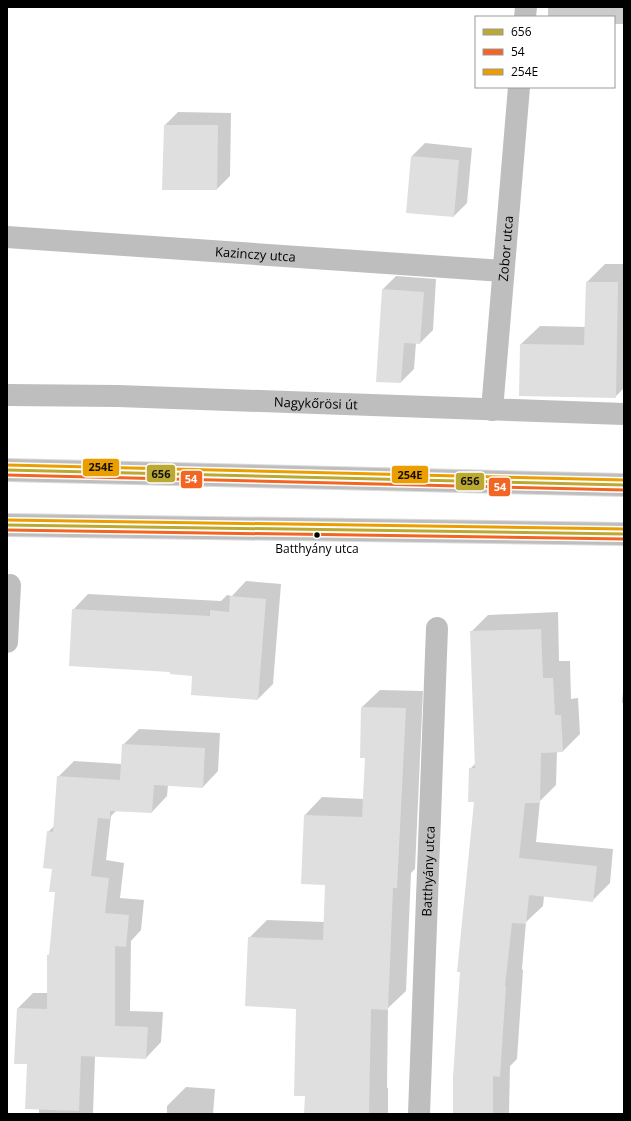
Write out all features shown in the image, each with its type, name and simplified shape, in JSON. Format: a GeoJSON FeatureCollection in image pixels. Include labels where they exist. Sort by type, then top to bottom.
{"type":"FeatureCollection","features":[{"type":"Feature","properties":{"kind":"street","name":"Zobor utca"},"geometry":{"type":"LineString","coordinates":[[492,410],[519,88]]}},
{"type":"Feature","properties":{"kind":"street","name":"Kazinczy utca"},"geometry":{"type":"LineString","coordinates":[[7,237],[503,271]]}},
{"type":"Feature","properties":{"kind":"street","name":"Nagykőrösi út"},"geometry":{"type":"LineString","coordinates":[[7,395],[118,396],[624,414]]}},
{"type":"Feature","properties":{"kind":"street"},"geometry":{"type":"LineString","coordinates":[[7,470],[624,485]]}},
{"type":"Feature","properties":{"kind":"street"},"geometry":{"type":"LineString","coordinates":[[7,525],[624,534]]}},
{"type":"Feature","properties":{"kind":"street"},"geometry":{"type":"LineString","coordinates":[[7,642],[10,585]]}},
{"type":"Feature","properties":{"kind":"street","name":"Batthyány utca"},"geometry":{"type":"LineString","coordinates":[[419,1114],[437,628]]}},
{"type":"Feature","properties":{"kind":"building"},"geometry":{"type":"Polygon","coordinates":[[[164,125],[218,125],[217,190],[162,190],[164,125]]]}},
{"type":"Feature","properties":{"kind":"building"},"geometry":{"type":"Polygon","coordinates":[[[411,156],[459,160],[454,217],[406,213],[411,156]]]}},
{"type":"Feature","properties":{"kind":"building"},"geometry":{"type":"Polygon","coordinates":[[[586,282],[618,282],[616,398],[519,396],[520,344],[584,345],[586,282]]]}},
{"type":"Feature","properties":{"kind":"building"},"geometry":{"type":"Polygon","coordinates":[[[382,289],[424,292],[420,344],[404,343],[401,383],[376,382],[382,289]]]}},
{"type":"Feature","properties":{"kind":"building"},"geometry":{"type":"Polygon","coordinates":[[[230,596],[266,599],[258,700],[191,695],[192,676],[170,674],[170,672],[69,666],[72,609],[210,616],[210,610],[229,612],[230,596]]]}},
{"type":"Feature","properties":{"kind":"building"},"geometry":{"type":"Polygon","coordinates":[[[541,629],[543,678],[553,678],[555,715],[561,715],[563,752],[541,753],[540,803],[525,803],[519,858],[597,866],[593,902],[529,895],[526,924],[512,923],[505,986],[500,1077],[493,1076],[493,1114],[453,1114],[453,1077],[460,972],[457,972],[474,802],[468,802],[469,768],[475,768],[470,631],[541,629]]]}},
{"type":"Feature","properties":{"kind":"building"},"geometry":{"type":"Polygon","coordinates":[[[361,707],[406,708],[397,888],[393,888],[388,1010],[371,1009],[369,1114],[304,1114],[305,1096],[294,1096],[296,1009],[245,1006],[248,937],[323,940],[325,885],[301,884],[304,815],[362,817],[365,758],[360,758],[361,707]]]}},
{"type":"Feature","properties":{"kind":"building"},"geometry":{"type":"Polygon","coordinates":[[[122,744],[205,748],[203,788],[154,785],[152,813],[110,811],[110,819],[98,818],[91,876],[109,878],[105,913],[129,915],[126,947],[115,946],[115,1026],[148,1027],[146,1059],[81,1056],[79,1111],[25,1109],[27,1064],[14,1064],[17,1008],[47,1009],[47,955],[49,955],[55,892],[49,892],[52,869],[43,868],[47,831],[53,832],[57,776],[120,780],[122,744]]]}},
{"type":"Feature","properties":{"kind":"transit line","name":"254E"},"geometry":{"type":"LineString","coordinates":[[7,465],[624,480]]}},
{"type":"Feature","properties":{"kind":"transit line","name":"656"},"geometry":{"type":"LineString","coordinates":[[7,470],[624,485]]}},
{"type":"Feature","properties":{"kind":"transit line","name":"54"},"geometry":{"type":"LineString","coordinates":[[7,475],[624,490]]}},
{"type":"Feature","properties":{"kind":"transit line","name":"254E"},"geometry":{"type":"LineString","coordinates":[[7,520],[624,529]]}},
{"type":"Feature","properties":{"kind":"transit line","name":"656"},"geometry":{"type":"LineString","coordinates":[[7,525],[624,534]]}},
{"type":"Feature","properties":{"kind":"transit line","name":"54"},"geometry":{"type":"LineString","coordinates":[[7,530],[624,539]]}},
{"type":"Feature","properties":{"kind":"place","name":"Batthyány utca"},"geometry":{"type":"Point","coordinates":[317,535]}}]}
